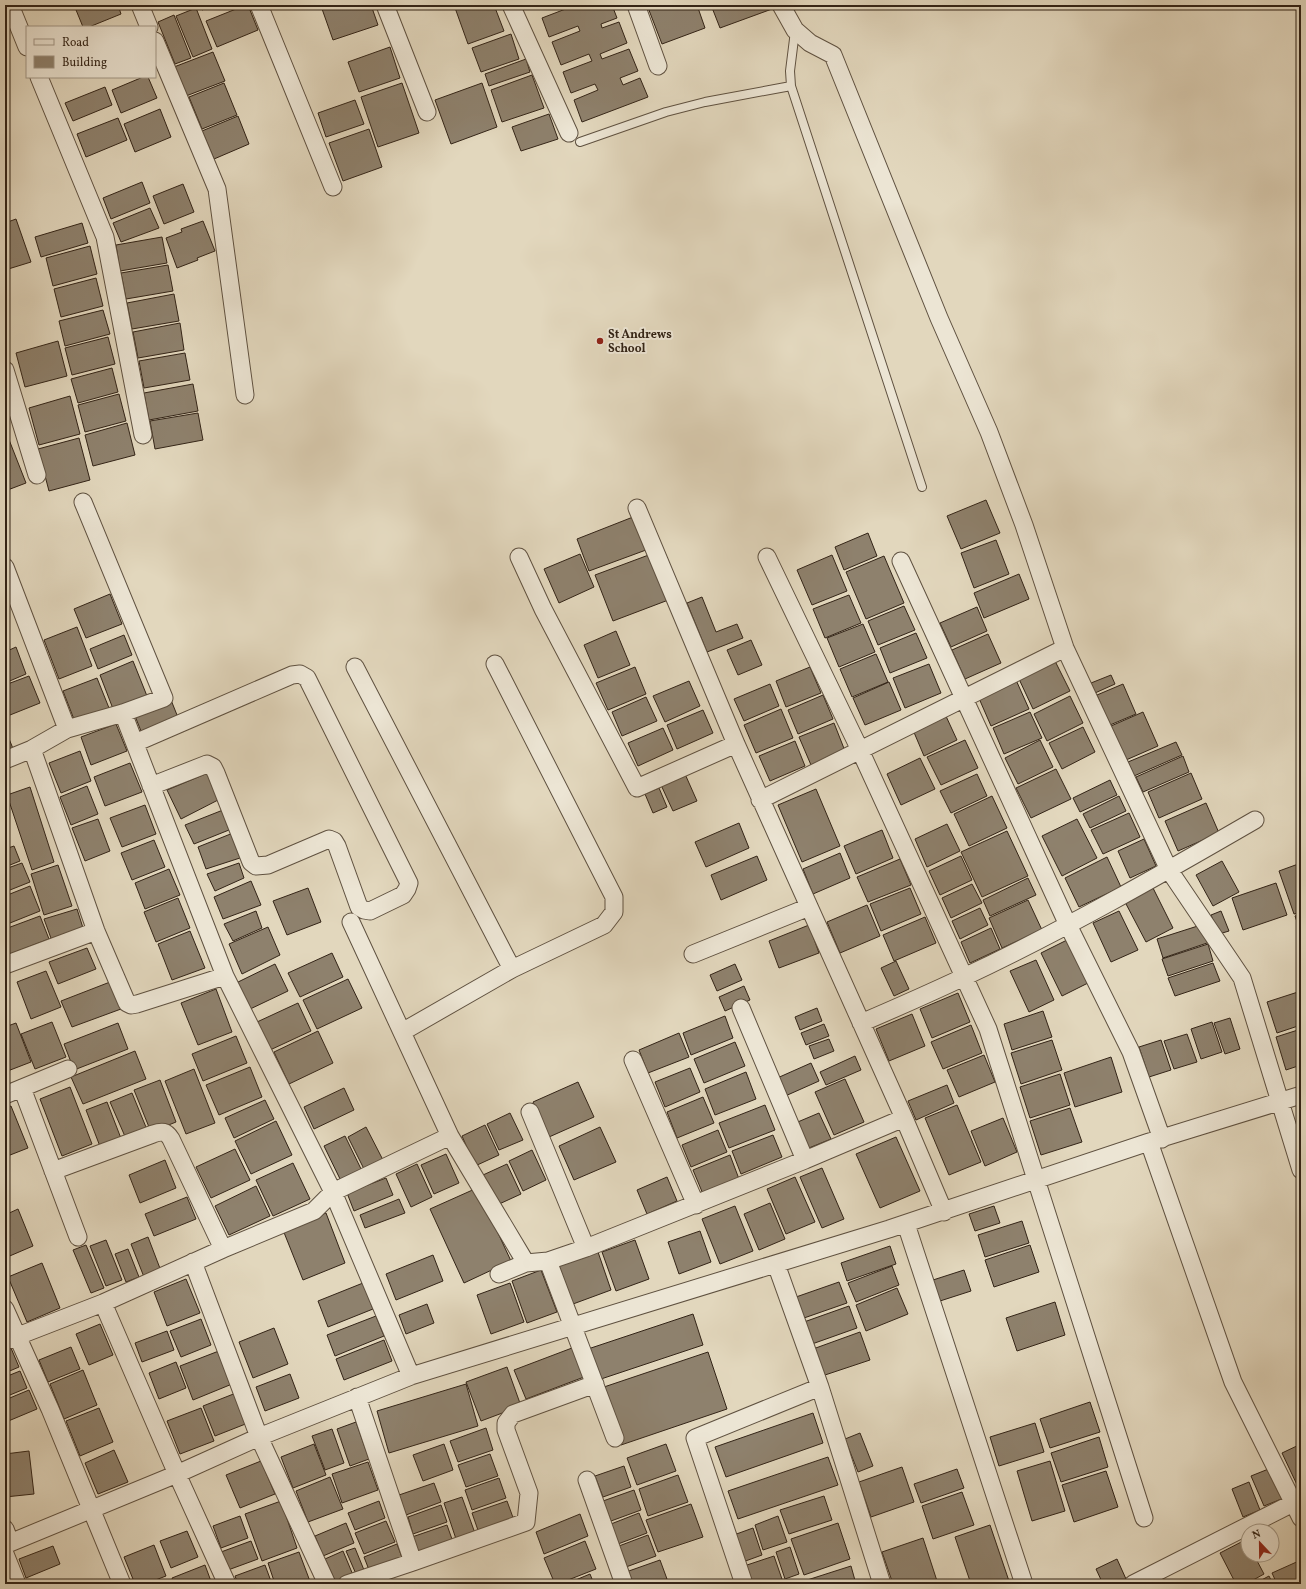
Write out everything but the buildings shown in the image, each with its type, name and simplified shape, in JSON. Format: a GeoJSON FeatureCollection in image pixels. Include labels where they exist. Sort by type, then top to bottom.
{"type":"FeatureCollection","features":[{"type":"Feature","properties":{"kind":"street"},"geometry":{"type":"LineString","coordinates":[[10,5],[26,45]]}},
{"type":"Feature","properties":{"kind":"street"},"geometry":{"type":"LineString","coordinates":[[140,5],[149,26]]}},
{"type":"Feature","properties":{"kind":"street"},"geometry":{"type":"LineString","coordinates":[[260,5],[333,187]]}},
{"type":"Feature","properties":{"kind":"street"},"geometry":{"type":"LineString","coordinates":[[385,5],[426,112]]}},
{"type":"Feature","properties":{"kind":"street"},"geometry":{"type":"LineString","coordinates":[[511,5],[575,137]]}},
{"type":"Feature","properties":{"kind":"street"},"geometry":{"type":"LineString","coordinates":[[636,5],[658,66]]}},
{"type":"Feature","properties":{"kind":"street"},"geometry":{"type":"LineString","coordinates":[[781,5],[795,30],[810,43],[833,55],[940,318],[989,432],[1024,525],[1065,648],[1169,870],[1242,978],[1301,1170]]}},
{"type":"Feature","properties":{"kind":"street"},"geometry":{"type":"LineString","coordinates":[[156,43],[217,189],[245,395]]}},
{"type":"Feature","properties":{"kind":"street"},"geometry":{"type":"LineString","coordinates":[[39,78],[104,237],[143,435]]}},
{"type":"Feature","properties":{"kind":"street"},"geometry":{"type":"LineString","coordinates":[[5,370],[37,475]]}},
{"type":"Feature","properties":{"kind":"street"},"geometry":{"type":"LineString","coordinates":[[5,760],[32,749],[66,729],[123,713],[164,698],[83,502]]}},
{"type":"Feature","properties":{"kind":"street"},"geometry":{"type":"LineString","coordinates":[[638,508],[760,800],[904,1118],[944,1212]]}},
{"type":"Feature","properties":{"kind":"street"},"geometry":{"type":"LineString","coordinates":[[767,557],[860,750],[988,1029],[1144,1518]]}},
{"type":"Feature","properties":{"kind":"street"},"geometry":{"type":"LineString","coordinates":[[519,558],[543,609],[637,788],[736,744]]}},
{"type":"Feature","properties":{"kind":"street"},"geometry":{"type":"LineString","coordinates":[[901,561],[1068,925],[1131,1052],[1156,1140],[1234,1382],[1299,1507],[1245,1527],[1133,1584]]}},
{"type":"Feature","properties":{"kind":"street"},"geometry":{"type":"LineString","coordinates":[[5,566],[66,729]]}},
{"type":"Feature","properties":{"kind":"street"},"geometry":{"type":"LineString","coordinates":[[760,800],[1065,648]]}},
{"type":"Feature","properties":{"kind":"street"},"geometry":{"type":"LineString","coordinates":[[402,1032],[512,969],[604,925],[614,912],[614,898],[495,664]]}},
{"type":"Feature","properties":{"kind":"street"},"geometry":{"type":"LineString","coordinates":[[355,667],[512,969]]}},
{"type":"Feature","properties":{"kind":"street"},"geometry":{"type":"LineString","coordinates":[[135,743],[292,675],[300,674],[307,678],[409,883],[407,889],[403,895],[370,911],[359,907],[337,846],[334,841],[329,840],[268,865],[256,866],[251,862],[216,773],[213,767],[207,764],[151,786]]}},
{"type":"Feature","properties":{"kind":"street"},"geometry":{"type":"LineString","coordinates":[[123,713],[225,976],[333,1192],[411,1376]]}},
{"type":"Feature","properties":{"kind":"street"},"geometry":{"type":"LineString","coordinates":[[32,749],[96,931],[127,1003],[131,1005],[137,1004],[225,976]]}},
{"type":"Feature","properties":{"kind":"street"},"geometry":{"type":"LineString","coordinates":[[862,1024],[964,977],[1068,925],[1169,870],[1255,820]]}},
{"type":"Feature","properties":{"kind":"street"},"geometry":{"type":"LineString","coordinates":[[694,954],[809,907]]}},
{"type":"Feature","properties":{"kind":"street"},"geometry":{"type":"LineString","coordinates":[[351,922],[450,1136],[526,1263]]}},
{"type":"Feature","properties":{"kind":"street"},"geometry":{"type":"LineString","coordinates":[[5,965],[96,931]]}},
{"type":"Feature","properties":{"kind":"street"},"geometry":{"type":"LineString","coordinates":[[742,1008],[804,1160]]}},
{"type":"Feature","properties":{"kind":"street"},"geometry":{"type":"LineString","coordinates":[[633,1060],[696,1205]]}},
{"type":"Feature","properties":{"kind":"street"},"geometry":{"type":"LineString","coordinates":[[5,1096],[68,1069]]}},
{"type":"Feature","properties":{"kind":"street"},"geometry":{"type":"LineString","coordinates":[[22,1088],[78,1237]]}},
{"type":"Feature","properties":{"kind":"street"},"geometry":{"type":"LineString","coordinates":[[17,1584],[6,1543],[91,1510],[177,1474],[258,1437],[411,1376],[906,1224],[1156,1140],[1301,1095]]}},
{"type":"Feature","properties":{"kind":"street"},"geometry":{"type":"LineString","coordinates":[[530,1112],[586,1248]]}},
{"type":"Feature","properties":{"kind":"street"},"geometry":{"type":"LineString","coordinates":[[499,1274],[526,1263],[548,1261],[586,1248],[696,1205],[904,1118]]}},
{"type":"Feature","properties":{"kind":"street"},"geometry":{"type":"LineString","coordinates":[[53,1171],[161,1131],[167,1133],[223,1249]]}},
{"type":"Feature","properties":{"kind":"street"},"geometry":{"type":"LineString","coordinates":[[11,1339],[103,1303],[193,1262],[314,1211],[333,1192],[450,1136]]}},
{"type":"Feature","properties":{"kind":"street"},"geometry":{"type":"LineString","coordinates":[[906,1224],[1024,1584]]}},
{"type":"Feature","properties":{"kind":"street"},"geometry":{"type":"LineString","coordinates":[[548,1261],[574,1326],[615,1438]]}},
{"type":"Feature","properties":{"kind":"street"},"geometry":{"type":"LineString","coordinates":[[193,1262],[258,1437],[327,1584]]}},
{"type":"Feature","properties":{"kind":"street"},"geometry":{"type":"LineString","coordinates":[[776,1264],[820,1387],[882,1584]]}},
{"type":"Feature","properties":{"kind":"street"},"geometry":{"type":"LineString","coordinates":[[103,1303],[177,1474],[227,1584]]}},
{"type":"Feature","properties":{"kind":"street"},"geometry":{"type":"LineString","coordinates":[[5,1308],[11,1339],[50,1409],[122,1584]]}},
{"type":"Feature","properties":{"kind":"street"},"geometry":{"type":"LineString","coordinates":[[347,1584],[526,1522],[529,1493],[506,1430],[506,1423],[513,1414],[595,1384]]}},
{"type":"Feature","properties":{"kind":"street"},"geometry":{"type":"LineString","coordinates":[[744,1584],[695,1438],[820,1387]]}},
{"type":"Feature","properties":{"kind":"street"},"geometry":{"type":"LineString","coordinates":[[357,1397],[413,1562]]}},
{"type":"Feature","properties":{"kind":"street"},"geometry":{"type":"LineString","coordinates":[[587,1480],[624,1584]]}},
{"type":"Feature","properties":{"kind":"lane"},"geometry":{"type":"LineString","coordinates":[[795,30],[790,72],[791,86],[922,487]]}},
{"type":"Feature","properties":{"kind":"lane"},"geometry":{"type":"LineString","coordinates":[[575,137],[705,102],[791,86]]}},
{"type":"Feature","properties":{"kind":"place","name":"St Andrews School"},"geometry":{"type":"Point","coordinates":[600,341]}}]}
